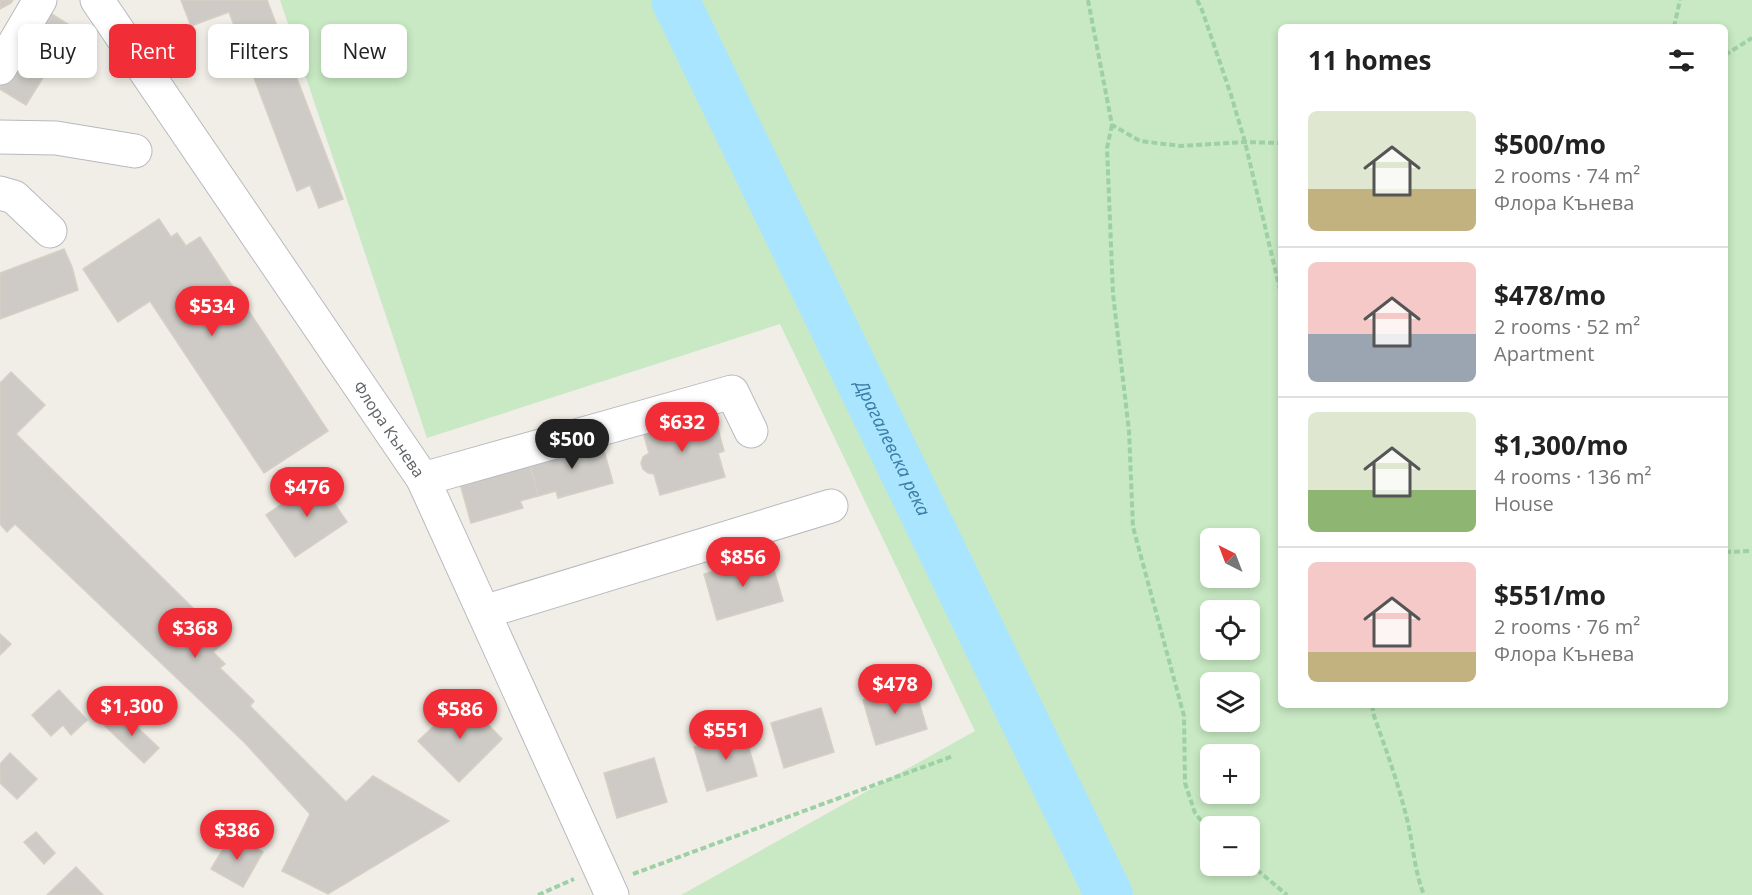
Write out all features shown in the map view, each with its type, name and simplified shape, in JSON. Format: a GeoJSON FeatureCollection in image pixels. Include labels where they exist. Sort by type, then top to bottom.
{"type":"FeatureCollection","features":[{"type":"Feature","properties":{"kind":"street"},"geometry":{"type":"LineString","coordinates":[[0,68],[40,0]]}},
{"type":"Feature","properties":{"kind":"street","name":"Флора Кънева"},"geometry":{"type":"LineString","coordinates":[[97,0],[423,478],[606,882]]}},
{"type":"Feature","properties":{"kind":"street"},"geometry":{"type":"LineString","coordinates":[[0,137],[56,138],[135,151]]}},
{"type":"Feature","properties":{"kind":"street"},"geometry":{"type":"LineString","coordinates":[[0,192],[14,197],[50,231]]}},
{"type":"Feature","properties":{"kind":"street"},"geometry":{"type":"LineString","coordinates":[[423,478],[732,392],[751,431]]}},
{"type":"Feature","properties":{"kind":"street"},"geometry":{"type":"LineString","coordinates":[[484,612],[831,506]]}},
{"type":"Feature","properties":{"kind":"path"},"geometry":{"type":"LineString","coordinates":[[1088,0],[1112,125],[1107,148],[1113,283],[1129,431],[1133,527],[1184,716],[1185,783],[1195,813],[1200,819]]}},
{"type":"Feature","properties":{"kind":"path"},"geometry":{"type":"LineString","coordinates":[[1197,0],[1245,142],[1278,281]]}},
{"type":"Feature","properties":{"kind":"path"},"geometry":{"type":"LineString","coordinates":[[1675,24],[1680,0]]}},
{"type":"Feature","properties":{"kind":"path"},"geometry":{"type":"LineString","coordinates":[[1728,54],[1752,38]]}},
{"type":"Feature","properties":{"kind":"path"},"geometry":{"type":"LineString","coordinates":[[1112,125],[1140,141],[1181,146],[1245,142],[1278,143]]}},
{"type":"Feature","properties":{"kind":"path"},"geometry":{"type":"LineString","coordinates":[[1728,552],[1752,551]]}},
{"type":"Feature","properties":{"kind":"path"},"geometry":{"type":"LineString","coordinates":[[1373,708],[1399,786],[1420,885],[1425,895]]}},
{"type":"Feature","properties":{"kind":"path"},"geometry":{"type":"LineString","coordinates":[[538,895],[606,882],[953,756]]}},
{"type":"Feature","properties":{"kind":"path"},"geometry":{"type":"LineString","coordinates":[[1260,872],[1287,895]]}},
{"type":"Feature","properties":{"kind":"green space"},"geometry":{"type":"Polygon","coordinates":[[[280,0],[1752,0],[1752,895],[681,895],[975,731],[780,324],[427,438],[306,78],[309,78],[309,24],[288,24],[280,0]]]}},
{"type":"Feature","properties":{"kind":"building"},"geometry":{"type":"Polygon","coordinates":[[[0,0],[13,0],[0,9],[0,0]]]}},
{"type":"Feature","properties":{"kind":"building"},"geometry":{"type":"Polygon","coordinates":[[[181,0],[267,0],[276,24],[234,24],[229,12],[196,24],[190,24],[181,0]]]}},
{"type":"Feature","properties":{"kind":"building"},"geometry":{"type":"Polygon","coordinates":[[[47,11],[68,24],[39,24],[47,11]]]}},
{"type":"Feature","properties":{"kind":"building"},"geometry":{"type":"Polygon","coordinates":[[[18,58],[18,78],[43,78],[26,105],[0,87],[18,58]]]}},
{"type":"Feature","properties":{"kind":"building"},"geometry":{"type":"Polygon","coordinates":[[[254,78],[297,78],[343,199],[319,208],[310,185],[297,191],[254,78]]]}},
{"type":"Feature","properties":{"kind":"building"},"geometry":{"type":"Polygon","coordinates":[[[159,219],[171,237],[177,233],[186,246],[200,237],[328,431],[264,473],[150,301],[118,322],[83,269],[159,219]]]}},
{"type":"Feature","properties":{"kind":"building"},"geometry":{"type":"Polygon","coordinates":[[[64,249],[78,290],[0,319],[0,273],[64,249]]]}},
{"type":"Feature","properties":{"kind":"building"},"geometry":{"type":"Polygon","coordinates":[[[11,372],[45,405],[16,434],[201,616],[198,624],[220,646],[213,652],[225,664],[220,668],[254,701],[250,706],[346,802],[373,776],[449,821],[328,894],[282,871],[310,814],[245,743],[15,524],[7,532],[0,524],[0,383],[11,372]]]}},
{"type":"Feature","properties":{"kind":"building"},"geometry":{"type":"Polygon","coordinates":[[[690,412],[693,422],[708,418],[712,431],[718,429],[724,451],[718,453],[725,477],[660,495],[654,474],[643,469],[641,463],[643,457],[649,453],[641,425],[690,412]]]}},
{"type":"Feature","properties":{"kind":"building"},"geometry":{"type":"Polygon","coordinates":[[[601,440],[613,483],[558,498],[556,491],[538,496],[529,460],[601,440]]]}},
{"type":"Feature","properties":{"kind":"building"},"geometry":{"type":"Polygon","coordinates":[[[529,460],[538,496],[520,501],[523,508],[471,523],[457,473],[529,460]]]}},
{"type":"Feature","properties":{"kind":"building"},"geometry":{"type":"Polygon","coordinates":[[[318,479],[347,522],[295,557],[266,515],[318,479]]]}},
{"type":"Feature","properties":{"kind":"building"},"geometry":{"type":"Polygon","coordinates":[[[770,556],[783,601],[717,620],[704,574],[770,556]]]}},
{"type":"Feature","properties":{"kind":"building"},"geometry":{"type":"Polygon","coordinates":[[[0,634],[11,644],[0,655],[0,634]]]}},
{"type":"Feature","properties":{"kind":"building"},"geometry":{"type":"Polygon","coordinates":[[[914,685],[927,729],[876,745],[863,700],[914,685]]]}},
{"type":"Feature","properties":{"kind":"building"},"geometry":{"type":"Polygon","coordinates":[[[59,690],[87,720],[71,735],[63,725],[51,736],[32,715],[59,690]]]}},
{"type":"Feature","properties":{"kind":"building"},"geometry":{"type":"Polygon","coordinates":[[[463,699],[502,739],[459,782],[418,741],[463,699]]]}},
{"type":"Feature","properties":{"kind":"building"},"geometry":{"type":"Polygon","coordinates":[[[821,708],[834,752],[784,768],[771,723],[821,708]]]}},
{"type":"Feature","properties":{"kind":"building"},"geometry":{"type":"Polygon","coordinates":[[[120,711],[159,748],[144,763],[105,726],[120,711]]]}},
{"type":"Feature","properties":{"kind":"building"},"geometry":{"type":"Polygon","coordinates":[[[744,731],[757,776],[707,791],[694,747],[744,731]]]}},
{"type":"Feature","properties":{"kind":"building"},"geometry":{"type":"Polygon","coordinates":[[[10,753],[37,779],[17,799],[0,783],[0,764],[10,753]]]}},
{"type":"Feature","properties":{"kind":"building"},"geometry":{"type":"Polygon","coordinates":[[[654,758],[667,802],[617,818],[604,773],[654,758]]]}},
{"type":"Feature","properties":{"kind":"building"},"geometry":{"type":"Polygon","coordinates":[[[36,832],[55,853],[44,864],[24,842],[36,832]]]}},
{"type":"Feature","properties":{"kind":"building"},"geometry":{"type":"Polygon","coordinates":[[[232,834],[263,852],[243,887],[211,869],[232,834]]]}},
{"type":"Feature","properties":{"kind":"building"},"geometry":{"type":"Polygon","coordinates":[[[76,867],[103,895],[47,895],[76,867]]]}},
{"type":"Feature","properties":{"kind":"waterway","name":"Драгалевска река"},"geometry":{"type":"LineString","coordinates":[[675,0],[1109,895]]}}]}
